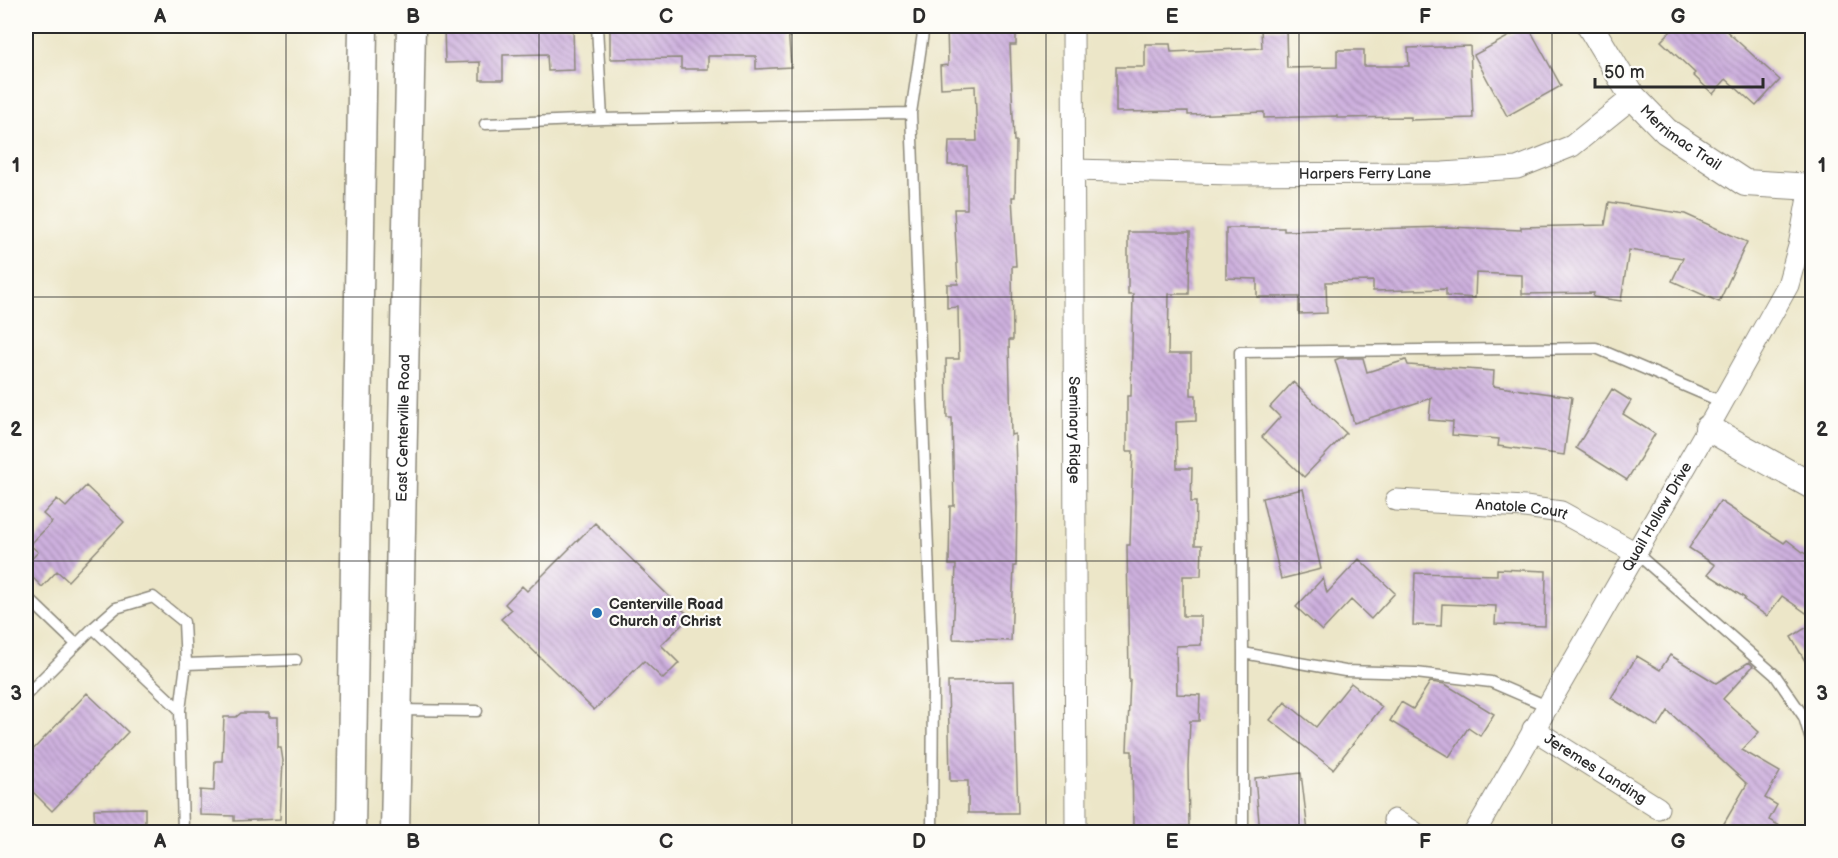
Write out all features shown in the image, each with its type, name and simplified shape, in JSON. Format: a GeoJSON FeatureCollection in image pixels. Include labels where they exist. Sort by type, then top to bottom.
{"type":"FeatureCollection","features":[{"type":"Feature","properties":{"kind":"main road"},"geometry":{"type":"LineString","coordinates":[[351,832],[363,26]]}},
{"type":"Feature","properties":{"kind":"main road","name":"East Centerville Road"},"geometry":{"type":"LineString","coordinates":[[395,832],[411,26]]}},
{"type":"Feature","properties":{"kind":"main road"},"geometry":{"type":"LineString","coordinates":[[357,422],[404,421]]}},
{"type":"Feature","properties":{"kind":"street","name":"Seminary Ridge"},"geometry":{"type":"LineString","coordinates":[[1073,26],[1076,832]]}},
{"type":"Feature","properties":{"kind":"street","name":"Merrimac Trail"},"geometry":{"type":"LineString","coordinates":[[1590,26],[1633,97],[1666,131],[1745,183],[1811,187]]}},
{"type":"Feature","properties":{"kind":"street","name":"Harpers Ferry Lane"},"geometry":{"type":"LineString","coordinates":[[1074,170],[1302,174],[1443,173],[1517,168],[1572,146],[1633,97]]}},
{"type":"Feature","properties":{"kind":"street","name":"Quail Hollow Drive"},"geometry":{"type":"LineString","coordinates":[[1475,832],[1788,285],[1811,187]]}},
{"type":"Feature","properties":{"kind":"street"},"geometry":{"type":"LineString","coordinates":[[1708,428],[1812,486]]}},
{"type":"Feature","properties":{"kind":"street","name":"Anatole Court"},"geometry":{"type":"LineString","coordinates":[[1396,500],[1525,507],[1561,512],[1636,553]]}},
{"type":"Feature","properties":{"kind":"street","name":"Jeremes Landing"},"geometry":{"type":"LineString","coordinates":[[1533,729],[1658,808]]}},
{"type":"Feature","properties":{"kind":"street"},"geometry":{"type":"LineString","coordinates":[[1394,820],[1414,832]]}},
{"type":"Feature","properties":{"kind":"lane"},"geometry":{"type":"LineString","coordinates":[[597,26],[602,119]]}},
{"type":"Feature","properties":{"kind":"lane"},"geometry":{"type":"LineString","coordinates":[[922,26],[923,33],[911,113],[933,678],[932,832]]}},
{"type":"Feature","properties":{"kind":"lane"},"geometry":{"type":"LineString","coordinates":[[485,124],[602,119],[911,113]]}},
{"type":"Feature","properties":{"kind":"lane"},"geometry":{"type":"LineString","coordinates":[[1243,832],[1240,352],[1596,348],[1722,402]]}},
{"type":"Feature","properties":{"kind":"lane"},"geometry":{"type":"LineString","coordinates":[[1636,553],[1775,675],[1804,717],[1812,744]]}},
{"type":"Feature","properties":{"kind":"lane"},"geometry":{"type":"LineString","coordinates":[[26,597],[76,644]]}},
{"type":"Feature","properties":{"kind":"lane"},"geometry":{"type":"LineString","coordinates":[[26,694],[116,608],[153,597],[184,622],[186,664],[180,710],[183,832]]}},
{"type":"Feature","properties":{"kind":"lane"},"geometry":{"type":"LineString","coordinates":[[93,628],[180,710]]}},
{"type":"Feature","properties":{"kind":"lane"},"geometry":{"type":"LineString","coordinates":[[1243,653],[1345,671],[1416,673],[1491,682],[1547,706]]}},
{"type":"Feature","properties":{"kind":"lane"},"geometry":{"type":"LineString","coordinates":[[186,664],[296,660]]}},
{"type":"Feature","properties":{"kind":"lane"},"geometry":{"type":"LineString","coordinates":[[397,710],[477,711]]}},
{"type":"Feature","properties":{"kind":"building"},"geometry":{"type":"Polygon","coordinates":[[[444,26],[573,26],[574,70],[548,71],[547,54],[503,55],[503,80],[480,80],[480,62],[445,63],[444,26]]]}},
{"type":"Feature","properties":{"kind":"building"},"geometry":{"type":"Polygon","coordinates":[[[610,26],[788,26],[791,67],[756,69],[756,56],[708,56],[708,69],[681,69],[681,58],[610,59],[610,26]]]}},
{"type":"Feature","properties":{"kind":"building"},"geometry":{"type":"Polygon","coordinates":[[[947,26],[1016,26],[1016,45],[1010,45],[1014,141],[1016,141],[1015,197],[1012,197],[1016,266],[1012,266],[1013,340],[1009,340],[1011,435],[1015,434],[1017,507],[1011,641],[953,639],[956,565],[949,565],[950,506],[954,506],[952,418],[947,418],[946,359],[959,359],[958,307],[947,308],[947,284],[958,284],[954,209],[967,209],[967,165],[948,165],[949,141],[977,141],[975,86],[941,88],[940,66],[948,65],[947,26]]]}},
{"type":"Feature","properties":{"kind":"building"},"geometry":{"type":"Polygon","coordinates":[[[1528,26],[1561,86],[1507,116],[1474,55],[1528,26]]]}},
{"type":"Feature","properties":{"kind":"building"},"geometry":{"type":"Polygon","coordinates":[[[1676,26],[1721,26],[1780,80],[1756,106],[1726,79],[1713,94],[1693,75],[1695,73],[1661,41],[1676,26]]]}},
{"type":"Feature","properties":{"kind":"building"},"geometry":{"type":"Polygon","coordinates":[[[1261,29],[1286,29],[1287,68],[1337,67],[1337,50],[1364,50],[1364,66],[1409,66],[1408,48],[1470,46],[1473,118],[1411,120],[1411,117],[1337,118],[1337,116],[1264,118],[1264,112],[1188,115],[1188,111],[1116,112],[1116,67],[1145,67],[1145,44],[1170,44],[1171,52],[1262,48],[1261,29]]]}},
{"type":"Feature","properties":{"kind":"building"},"geometry":{"type":"Polygon","coordinates":[[[1609,202],[1685,214],[1747,242],[1719,302],[1672,281],[1683,258],[1629,250],[1621,301],[1593,297],[1594,293],[1522,294],[1522,275],[1476,273],[1475,298],[1446,296],[1446,289],[1373,291],[1373,281],[1326,282],[1327,313],[1299,314],[1299,297],[1257,297],[1257,279],[1226,278],[1226,228],[1284,228],[1284,231],[1449,227],[1521,230],[1521,227],[1605,225],[1609,202]]]}},
{"type":"Feature","properties":{"kind":"building"},"geometry":{"type":"Polygon","coordinates":[[[1128,232],[1190,232],[1189,294],[1169,294],[1168,354],[1191,354],[1191,395],[1196,395],[1196,421],[1176,422],[1177,468],[1192,468],[1191,502],[1196,502],[1195,545],[1202,545],[1201,576],[1183,576],[1183,616],[1201,616],[1201,645],[1176,646],[1177,694],[1200,695],[1199,721],[1190,721],[1189,826],[1133,828],[1132,751],[1127,751],[1130,679],[1127,545],[1130,545],[1133,451],[1127,451],[1127,396],[1131,396],[1133,294],[1128,294],[1128,232]]]}},
{"type":"Feature","properties":{"kind":"building"},"geometry":{"type":"Polygon","coordinates":[[[1363,358],[1367,372],[1406,360],[1408,365],[1494,371],[1493,386],[1572,397],[1564,455],[1498,446],[1499,439],[1452,435],[1453,422],[1429,420],[1431,398],[1354,423],[1335,360],[1363,358]]]}},
{"type":"Feature","properties":{"kind":"building"},"geometry":{"type":"Polygon","coordinates":[[[1293,382],[1346,433],[1304,477],[1262,437],[1280,417],[1270,407],[1293,382]]]}},
{"type":"Feature","properties":{"kind":"building"},"geometry":{"type":"Polygon","coordinates":[[[1612,389],[1631,401],[1623,414],[1655,434],[1627,480],[1576,448],[1612,389]]]}},
{"type":"Feature","properties":{"kind":"building"},"geometry":{"type":"Polygon","coordinates":[[[86,486],[124,522],[68,581],[57,571],[42,587],[26,571],[26,565],[38,552],[30,545],[52,522],[43,514],[57,499],[66,507],[86,486]]]}},
{"type":"Feature","properties":{"kind":"building"},"geometry":{"type":"Polygon","coordinates":[[[1303,489],[1321,569],[1281,579],[1262,498],[1303,489]]]}},
{"type":"Feature","properties":{"kind":"building"},"geometry":{"type":"Polygon","coordinates":[[[1720,501],[1784,543],[1787,540],[1812,559],[1812,617],[1782,596],[1767,616],[1744,600],[1745,598],[1708,574],[1715,565],[1689,548],[1720,501]]]}},
{"type":"Feature","properties":{"kind":"building","name":"Centerville Road Church of Christ"},"geometry":{"type":"Polygon","coordinates":[[[595,523],[690,617],[661,645],[679,663],[663,679],[644,661],[594,710],[501,619],[511,610],[505,604],[522,586],[527,591],[595,523]]]}},
{"type":"Feature","properties":{"kind":"building"},"geometry":{"type":"Polygon","coordinates":[[[1359,559],[1395,593],[1371,619],[1351,600],[1322,631],[1296,607],[1323,578],[1327,593],[1359,559]]]}},
{"type":"Feature","properties":{"kind":"building"},"geometry":{"type":"Polygon","coordinates":[[[1497,569],[1546,571],[1545,626],[1495,624],[1496,606],[1442,604],[1441,626],[1413,625],[1415,573],[1497,575],[1497,569]]]}},
{"type":"Feature","properties":{"kind":"building"},"geometry":{"type":"Polygon","coordinates":[[[1812,624],[1812,673],[1791,637],[1812,624]]]}},
{"type":"Feature","properties":{"kind":"building"},"geometry":{"type":"Polygon","coordinates":[[[1670,655],[1716,683],[1749,662],[1753,666],[1723,699],[1759,732],[1742,750],[1780,772],[1765,798],[1777,805],[1769,820],[1791,832],[1719,832],[1747,784],[1668,711],[1658,727],[1611,698],[1637,656],[1660,670],[1670,655]]]}},
{"type":"Feature","properties":{"kind":"building"},"geometry":{"type":"Polygon","coordinates":[[[1014,681],[1018,813],[968,813],[968,781],[950,781],[948,682],[1014,681]]]}},
{"type":"Feature","properties":{"kind":"building"},"geometry":{"type":"Polygon","coordinates":[[[1430,682],[1445,684],[1494,714],[1480,736],[1468,728],[1449,757],[1390,721],[1401,702],[1413,709],[1430,682]]]}},
{"type":"Feature","properties":{"kind":"building"},"geometry":{"type":"Polygon","coordinates":[[[1351,683],[1382,707],[1333,769],[1270,720],[1285,702],[1316,727],[1351,683]]]}},
{"type":"Feature","properties":{"kind":"building"},"geometry":{"type":"Polygon","coordinates":[[[87,693],[128,732],[52,811],[26,785],[26,757],[87,693]]]}},
{"type":"Feature","properties":{"kind":"building"},"geometry":{"type":"Polygon","coordinates":[[[241,713],[269,713],[269,717],[278,717],[278,748],[281,748],[283,761],[280,819],[234,821],[234,816],[200,815],[200,790],[214,791],[215,761],[222,761],[224,717],[236,717],[241,713]]]}},
{"type":"Feature","properties":{"kind":"building"},"geometry":{"type":"Polygon","coordinates":[[[1301,773],[1308,832],[1260,832],[1255,778],[1301,773]]]}},
{"type":"Feature","properties":{"kind":"building"},"geometry":{"type":"Polygon","coordinates":[[[145,808],[145,832],[95,832],[94,809],[145,808]]]}},
{"type":"Feature","properties":{"kind":"place","name":"Centerville Road Church of Christ"},"geometry":{"type":"Point","coordinates":[597,613]}}]}
